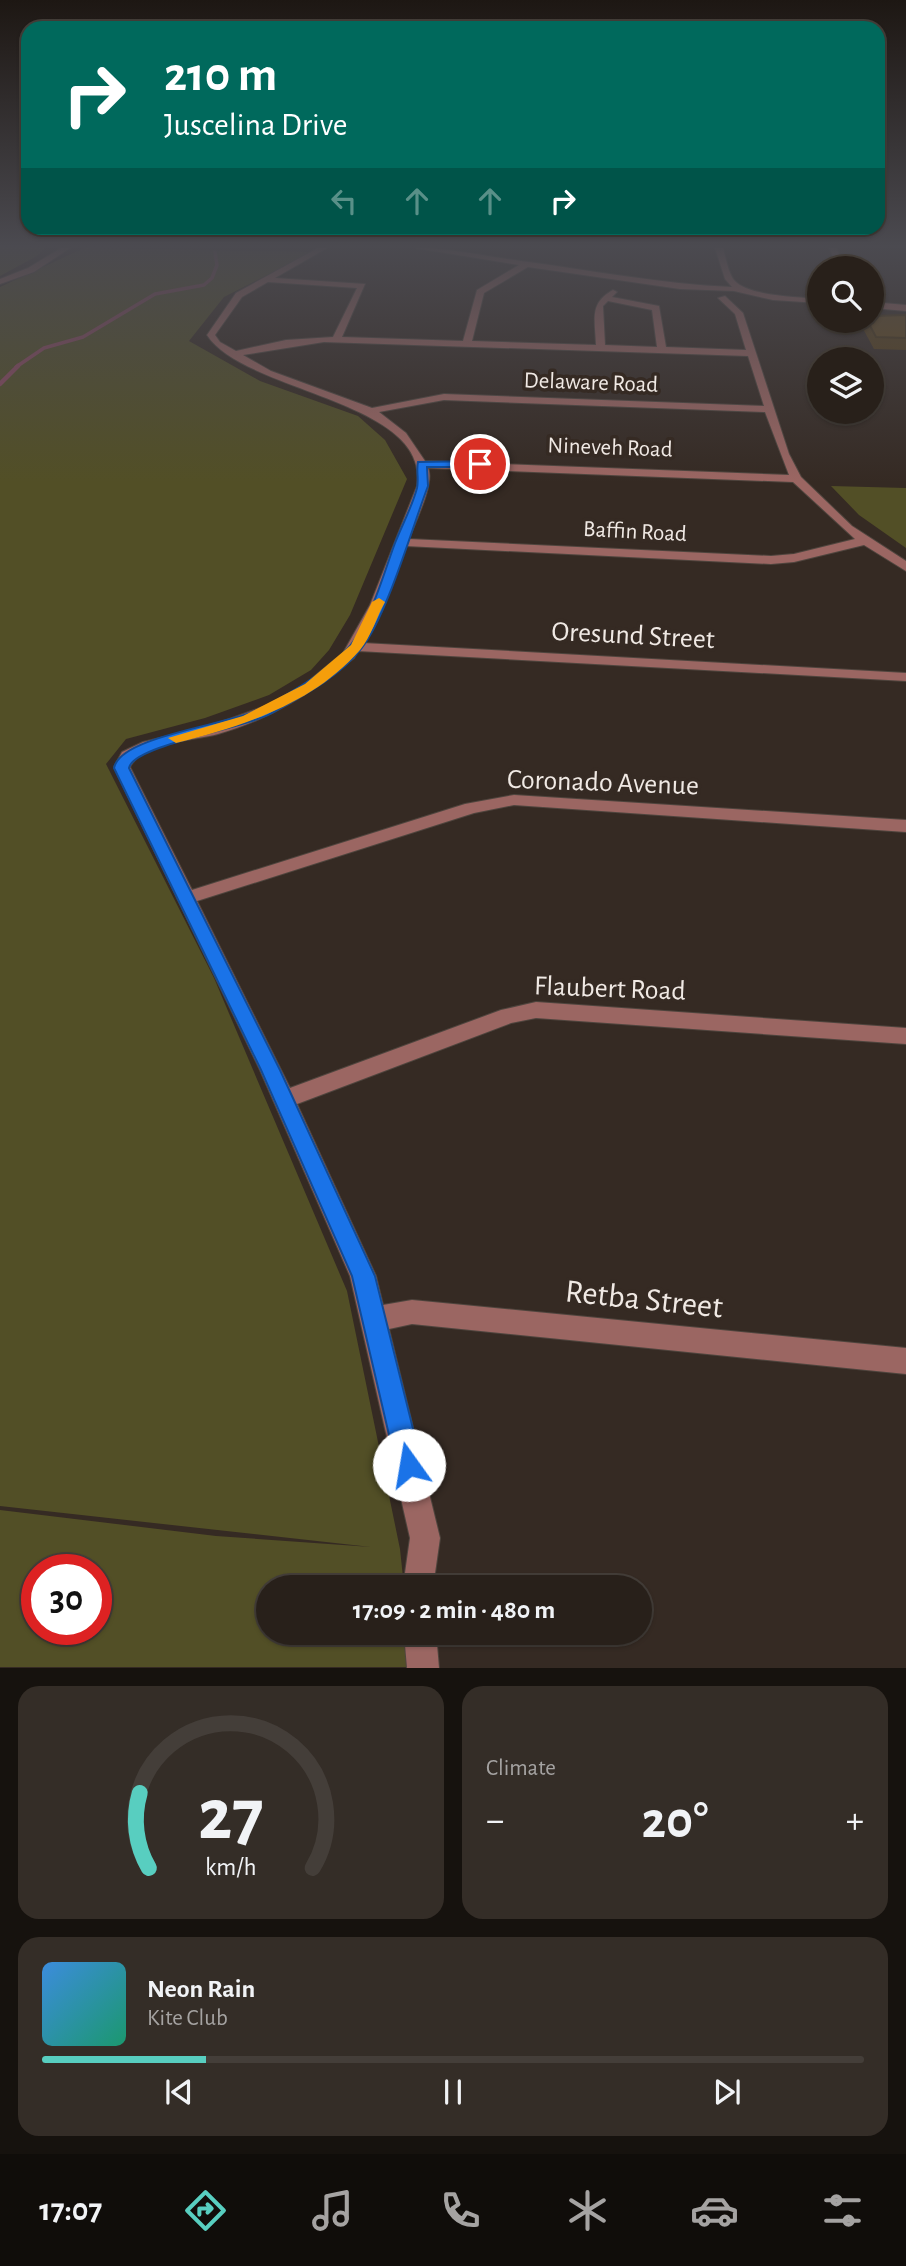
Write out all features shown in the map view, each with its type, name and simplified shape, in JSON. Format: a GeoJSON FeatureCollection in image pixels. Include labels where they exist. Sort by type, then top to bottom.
{"type":"FeatureCollection","features":[{"type":"Feature","properties":{"kind":"street"},"geometry":{"type":"LineString","coordinates":[[216,326],[212,339],[234,354],[283,379],[371,411],[402,435],[422,464],[423,486],[377,605],[356,647],[310,687],[269,710],[215,730],[149,745],[123,760],[124,776],[284,1100],[363,1276],[425,1538],[420,1575]]}},
{"type":"Feature","properties":{"kind":"street"},"geometry":{"type":"LineString","coordinates":[[336,340],[343,326]]}},
{"type":"Feature","properties":{"kind":"street"},"geometry":{"type":"LineString","coordinates":[[467,344],[472,326]]}},
{"type":"Feature","properties":{"kind":"street"},"geometry":{"type":"LineString","coordinates":[[600,326],[601,348]]}},
{"type":"Feature","properties":{"kind":"street"},"geometry":{"type":"LineString","coordinates":[[658,326],[662,350]]}},
{"type":"Feature","properties":{"kind":"street"},"geometry":{"type":"LineString","coordinates":[[743,326],[769,409],[796,479],[831,514],[864,541],[906,567]]}},
{"type":"Feature","properties":{"kind":"street"},"geometry":{"type":"LineString","coordinates":[[234,354],[300,341],[336,340],[753,354]]}},
{"type":"Feature","properties":{"kind":"street","name":"Delaware Road"},"geometry":{"type":"LineString","coordinates":[[371,411],[444,397],[769,409]]}},
{"type":"Feature","properties":{"kind":"street","name":"Nineveh Road"},"geometry":{"type":"LineString","coordinates":[[422,464],[796,479]]}},
{"type":"Feature","properties":{"kind":"street","name":"Baffin Road"},"geometry":{"type":"LineString","coordinates":[[402,542],[771,560],[794,558],[864,541]]}},
{"type":"Feature","properties":{"kind":"street","name":"Oresund Street"},"geometry":{"type":"LineString","coordinates":[[356,647],[906,677]]}},
{"type":"Feature","properties":{"kind":"street","name":"Coronado Avenue"},"geometry":{"type":"LineString","coordinates":[[186,898],[471,808],[514,800],[906,826]]}},
{"type":"Feature","properties":{"kind":"street","name":"Flaubert Road"},"geometry":{"type":"LineString","coordinates":[[284,1100],[508,1016],[536,1010],[906,1036]]}},
{"type":"Feature","properties":{"kind":"street","name":"Retba Street"},"geometry":{"type":"LineString","coordinates":[[375,1320],[412,1312],[906,1361]]}},
{"type":"Feature","properties":{"kind":"street"},"geometry":{"type":"LineString","coordinates":[[421,1645],[423,1668]]}},
{"type":"Feature","properties":{"kind":"shaded area"},"geometry":{"type":"Polygon","coordinates":[[[0,326],[201,326],[189,341],[260,381],[358,416],[385,440],[407,479],[350,615],[329,650],[311,670],[269,695],[205,718],[126,739],[106,764],[214,978],[347,1291],[400,1549],[403,1575],[256,1575],[256,1645],[409,1645],[412,1667],[0,1667],[0,1510],[216,1536],[371,1547],[0,1506],[0,326]]]}},
{"type":"Feature","properties":{"kind":"shaded area"},"geometry":{"type":"Polygon","coordinates":[[[831,486],[906,488],[906,548],[859,515],[831,486]]]}},
{"type":"Feature","properties":{"kind":"building"},"geometry":{"type":"Polygon","coordinates":[[[884,326],[906,326],[906,338],[876,337],[874,333],[884,333],[884,326]]]}},
{"type":"Feature","properties":{"kind":"waterway"},"geometry":{"type":"LineString","coordinates":[[16,367],[44,348],[83,337],[102,326]]}},
{"type":"Feature","properties":{"kind":"waterway"},"geometry":{"type":"LineString","coordinates":[[0,384],[18,366]]}},
{"type":"Feature","properties":{"kind":"slow traffic"},"geometry":{"type":"LineString","coordinates":[[176,738],[215,730],[248,719],[276,707],[310,687],[326,676],[356,647],[379,602]]}},
{"type":"Feature","properties":{"kind":"route"},"geometry":{"type":"LineString","coordinates":[[409,1465],[363,1276],[271,1070],[122,768],[123,760],[128,755],[149,745],[215,730],[261,714],[326,676],[356,647],[377,605],[423,486],[425,473],[422,464],[480,464]]}}]}
